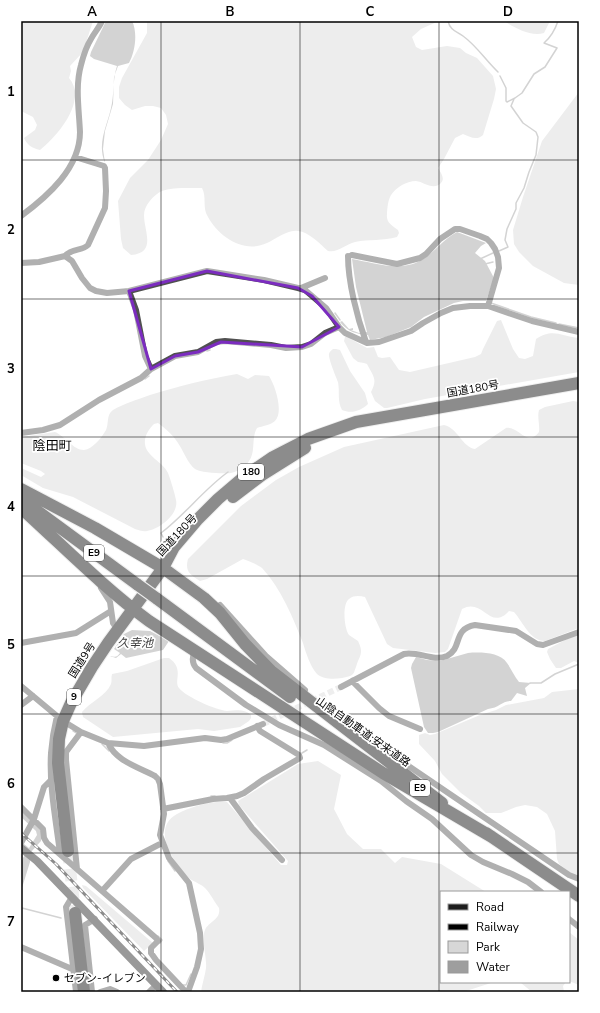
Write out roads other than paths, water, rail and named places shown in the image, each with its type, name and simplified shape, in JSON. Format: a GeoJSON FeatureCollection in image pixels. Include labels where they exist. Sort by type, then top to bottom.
{"type":"FeatureCollection","features":[{"type":"Feature","properties":{"kind":"highway","name":"国道180号"},"geometry":{"type":"LineString","coordinates":[[163,568],[174,547],[197,520],[218,499],[245,476],[272,457],[308,439],[356,422],[579,383]]}},
{"type":"Feature","properties":{"kind":"highway"},"geometry":{"type":"LineString","coordinates":[[21,481],[38,492],[50,505]]}},
{"type":"Feature","properties":{"kind":"highway"},"geometry":{"type":"LineString","coordinates":[[21,488],[95,528],[163,568],[213,605],[245,644],[271,671],[446,806]]}},
{"type":"Feature","properties":{"kind":"highway","name":"山陰自動車道;安来道路"},"geometry":{"type":"LineString","coordinates":[[21,500],[310,711],[492,838],[579,896]]}},
{"type":"Feature","properties":{"kind":"highway"},"geometry":{"type":"LineString","coordinates":[[24,511],[133,609],[149,621],[382,773],[492,838]]}},
{"type":"Feature","properties":{"kind":"highway","name":"国道9号"},"geometry":{"type":"LineString","coordinates":[[64,852],[58,763],[60,719],[118,630],[163,568]]}},
{"type":"Feature","properties":{"kind":"highway"},"geometry":{"type":"LineString","coordinates":[[74,913],[84,992]]}},
{"type":"Feature","properties":{"kind":"street"},"geometry":{"type":"LineString","coordinates":[[21,216],[53,188],[69,169],[75,157],[80,134],[78,85],[80,65],[90,40],[102,21]]}},
{"type":"Feature","properties":{"kind":"street"},"geometry":{"type":"LineString","coordinates":[[21,263],[39,262],[65,256],[68,252],[74,249],[82,249],[87,247],[103,214],[106,199],[105,166],[75,157]]}},
{"type":"Feature","properties":{"kind":"street"},"geometry":{"type":"LineString","coordinates":[[366,342],[349,272],[350,256],[397,264],[420,258],[426,254],[440,239],[455,229],[460,229],[480,236],[487,239],[491,243],[498,257],[499,268],[488,306]]}},
{"type":"Feature","properties":{"kind":"street"},"geometry":{"type":"LineString","coordinates":[[65,256],[72,261],[85,282],[94,290],[107,293],[129,291],[207,271],[264,280],[301,288],[326,308],[339,327],[345,332],[366,342],[379,342],[412,331],[432,318],[453,308],[470,306],[488,306],[532,321],[579,332]]}},
{"type":"Feature","properties":{"kind":"street"},"geometry":{"type":"LineString","coordinates":[[301,288],[326,278]]}},
{"type":"Feature","properties":{"kind":"street"},"geometry":{"type":"LineString","coordinates":[[129,291],[136,310],[145,356],[151,369]]}},
{"type":"Feature","properties":{"kind":"street"},"geometry":{"type":"LineString","coordinates":[[21,433],[44,430],[60,425],[99,400],[141,378],[151,369],[175,356],[198,352],[212,344],[221,342],[271,345],[286,348],[302,347],[310,344],[325,332],[339,327]]}},
{"type":"Feature","properties":{"kind":"street"},"geometry":{"type":"LineString","coordinates":[[163,568],[208,596],[224,608],[250,640],[266,656],[333,713],[569,875],[579,879]]}},
{"type":"Feature","properties":{"kind":"street"},"geometry":{"type":"LineString","coordinates":[[92,580],[106,594],[110,602],[112,622],[118,630]]}},
{"type":"Feature","properties":{"kind":"street"},"geometry":{"type":"LineString","coordinates":[[21,643],[76,633],[111,611]]}},
{"type":"Feature","properties":{"kind":"street"},"geometry":{"type":"LineString","coordinates":[[341,687],[404,654],[412,652],[433,658],[450,655],[454,650],[462,631],[470,626],[475,625],[516,631],[537,644],[543,645],[579,632]]}},
{"type":"Feature","properties":{"kind":"street"},"geometry":{"type":"LineString","coordinates":[[195,651],[193,665],[246,705],[279,725],[324,745],[350,761],[432,819],[471,855],[528,882],[540,891]]}},
{"type":"Feature","properties":{"kind":"street"},"geometry":{"type":"LineString","coordinates":[[352,681],[389,716],[420,729]]}},
{"type":"Feature","properties":{"kind":"street"},"geometry":{"type":"LineString","coordinates":[[21,686],[60,719],[81,732],[108,743],[144,746],[205,738],[221,740],[227,739],[260,725],[260,731],[301,757],[297,761],[264,779],[244,793],[230,798],[212,799],[163,809]]}},
{"type":"Feature","properties":{"kind":"street"},"geometry":{"type":"LineString","coordinates":[[21,705],[33,696]]}},
{"type":"Feature","properties":{"kind":"street"},"geometry":{"type":"LineString","coordinates":[[60,719],[54,731],[51,753],[51,780],[64,852]]}},
{"type":"Feature","properties":{"kind":"street"},"geometry":{"type":"LineString","coordinates":[[77,869],[66,752],[81,732]]}},
{"type":"Feature","properties":{"kind":"street"},"geometry":{"type":"LineString","coordinates":[[21,807],[32,822],[43,829],[46,841],[64,852],[77,869],[156,938],[158,941],[151,948],[151,953],[187,992],[197,967],[201,948],[200,933],[189,883],[169,858],[162,843],[160,835],[164,817],[160,784],[157,777],[121,759],[111,749],[108,743]]}},
{"type":"Feature","properties":{"kind":"street"},"geometry":{"type":"LineString","coordinates":[[21,842],[32,822],[44,787],[51,780]]}},
{"type":"Feature","properties":{"kind":"street"},"geometry":{"type":"LineString","coordinates":[[230,798],[252,828],[282,860]]}},
{"type":"Feature","properties":{"kind":"street"},"geometry":{"type":"LineString","coordinates":[[102,891],[132,859],[162,843]]}},
{"type":"Feature","properties":{"kind":"street"},"geometry":{"type":"LineString","coordinates":[[23,850],[33,858],[95,920],[163,992]]}},
{"type":"Feature","properties":{"kind":"street"},"geometry":{"type":"LineString","coordinates":[[72,897],[66,907],[72,969],[76,992]]}},
{"type":"Feature","properties":{"kind":"street"},"geometry":{"type":"LineString","coordinates":[[92,992],[85,925],[95,920]]}},
{"type":"Feature","properties":{"kind":"street"},"geometry":{"type":"LineString","coordinates":[[570,920],[579,927]]}},
{"type":"Feature","properties":{"kind":"street"},"geometry":{"type":"LineString","coordinates":[[21,947],[72,969]]}},
{"type":"Feature","properties":{"kind":"street"},"geometry":{"type":"LineString","coordinates":[[149,992],[156,985]]}},
{"type":"Feature","properties":{"kind":"street"},"geometry":{"type":"LineString","coordinates":[[100,992],[110,989],[117,992]]}},
{"type":"Feature","properties":{"kind":"water"},"geometry":{"type":"Polygon","coordinates":[[[106,21],[132,21],[135,31],[135,42],[131,59],[129,63],[118,66],[115,74],[117,66],[94,59],[90,56],[106,21]]]}},
{"type":"Feature","properties":{"kind":"water"},"geometry":{"type":"Polygon","coordinates":[[[114,84],[113,104],[105,131],[103,149],[105,163],[102,148],[102,140],[112,103],[114,84]]]}},
{"type":"Feature","properties":{"kind":"water"},"geometry":{"type":"Polygon","coordinates":[[[457,232],[486,243],[475,253],[485,261],[494,278],[486,301],[463,301],[454,303],[424,317],[411,327],[386,337],[370,340],[368,335],[352,332],[340,322],[342,321],[349,329],[353,328],[353,330],[351,330],[359,333],[367,332],[356,287],[352,259],[380,265],[409,265],[426,257],[457,232]]]}},
{"type":"Feature","properties":{"kind":"water","name":"久幸池"},"geometry":{"type":"Polygon","coordinates":[[[132,630],[150,631],[169,641],[163,650],[126,658],[121,654],[116,658],[110,656],[115,657],[119,655],[120,653],[114,649],[124,634],[132,630]]]}},
{"type":"Feature","properties":{"kind":"water"},"geometry":{"type":"Polygon","coordinates":[[[468,653],[495,655],[504,659],[519,682],[531,683],[525,688],[527,696],[517,693],[511,701],[488,709],[438,732],[428,733],[424,727],[411,668],[412,664],[416,657],[440,661],[468,653]]]}},
{"type":"Feature","properties":{"kind":"water"},"geometry":{"type":"Polygon","coordinates":[[[21,810],[41,831],[41,841],[31,852],[30,862],[21,891],[21,866],[23,858],[37,835],[36,831],[21,817],[21,810]]]}},
{"type":"Feature","properties":{"kind":"waterway"},"geometry":{"type":"LineString","coordinates":[[448,21],[452,28],[473,44],[498,72]]}},
{"type":"Feature","properties":{"kind":"waterway"},"geometry":{"type":"LineString","coordinates":[[500,76],[506,88],[507,102],[522,93],[534,74],[545,67],[557,48],[544,43],[549,38],[558,21]]}},
{"type":"Feature","properties":{"kind":"waterway"},"geometry":{"type":"LineString","coordinates":[[499,251],[508,247],[505,240],[507,229],[536,155],[538,137],[536,132],[523,123],[511,106],[514,99]]}},
{"type":"Feature","properties":{"kind":"waterway"},"geometry":{"type":"LineString","coordinates":[[480,259],[493,253]]}},
{"type":"Feature","properties":{"kind":"waterway"},"geometry":{"type":"LineString","coordinates":[[485,264],[493,262]]}},
{"type":"Feature","properties":{"kind":"waterway"},"geometry":{"type":"LineString","coordinates":[[491,303],[531,317],[556,323]]}},
{"type":"Feature","properties":{"kind":"waterway"},"geometry":{"type":"LineString","coordinates":[[335,313],[340,320]]}},
{"type":"Feature","properties":{"kind":"waterway"},"geometry":{"type":"LineString","coordinates":[[559,324],[579,328]]}},
{"type":"Feature","properties":{"kind":"waterway"},"geometry":{"type":"LineString","coordinates":[[145,379],[149,376]]}},
{"type":"Feature","properties":{"kind":"waterway"},"geometry":{"type":"LineString","coordinates":[[163,537],[161,533],[228,472]]}},
{"type":"Feature","properties":{"kind":"waterway"},"geometry":{"type":"LineString","coordinates":[[530,683],[541,683],[555,674],[579,664]]}},
{"type":"Feature","properties":{"kind":"waterway"},"geometry":{"type":"LineString","coordinates":[[223,743],[227,743],[232,740]]}},
{"type":"Feature","properties":{"kind":"waterway"},"geometry":{"type":"LineString","coordinates":[[102,744],[109,751]]}},
{"type":"Feature","properties":{"kind":"waterway"},"geometry":{"type":"LineString","coordinates":[[302,753],[307,750]]}},
{"type":"Feature","properties":{"kind":"waterway"},"geometry":{"type":"LineString","coordinates":[[23,844],[29,849]]}},
{"type":"Feature","properties":{"kind":"waterway"},"geometry":{"type":"LineString","coordinates":[[168,861],[175,871]]}},
{"type":"Feature","properties":{"kind":"waterway"},"geometry":{"type":"LineString","coordinates":[[22,908],[61,918]]}},
{"type":"Feature","properties":{"kind":"waterway"},"geometry":{"type":"LineString","coordinates":[[158,936],[162,940],[160,943]]}},
{"type":"Feature","properties":{"kind":"waterway"},"geometry":{"type":"LineString","coordinates":[[182,985],[186,985],[191,974]]}},
{"type":"Feature","properties":{"kind":"tunnel"},"geometry":{"type":"LineString","coordinates":[[263,724],[341,687]]}},
{"type":"Feature","properties":{"kind":"tunnel"},"geometry":{"type":"LineString","coordinates":[[68,851],[75,913]]}},
{"type":"Feature","properties":{"kind":"railway"},"geometry":{"type":"LineString","coordinates":[[21,833],[56,864],[177,992]]}},
{"type":"Feature","properties":{"kind":"place","name":"セブン-イレブン"},"geometry":{"type":"Point","coordinates":[56,978]}},
{"type":"Feature","properties":{"kind":"district","name":"陰田町"},"geometry":{"type":"Point","coordinates":[52,446]}}]}
